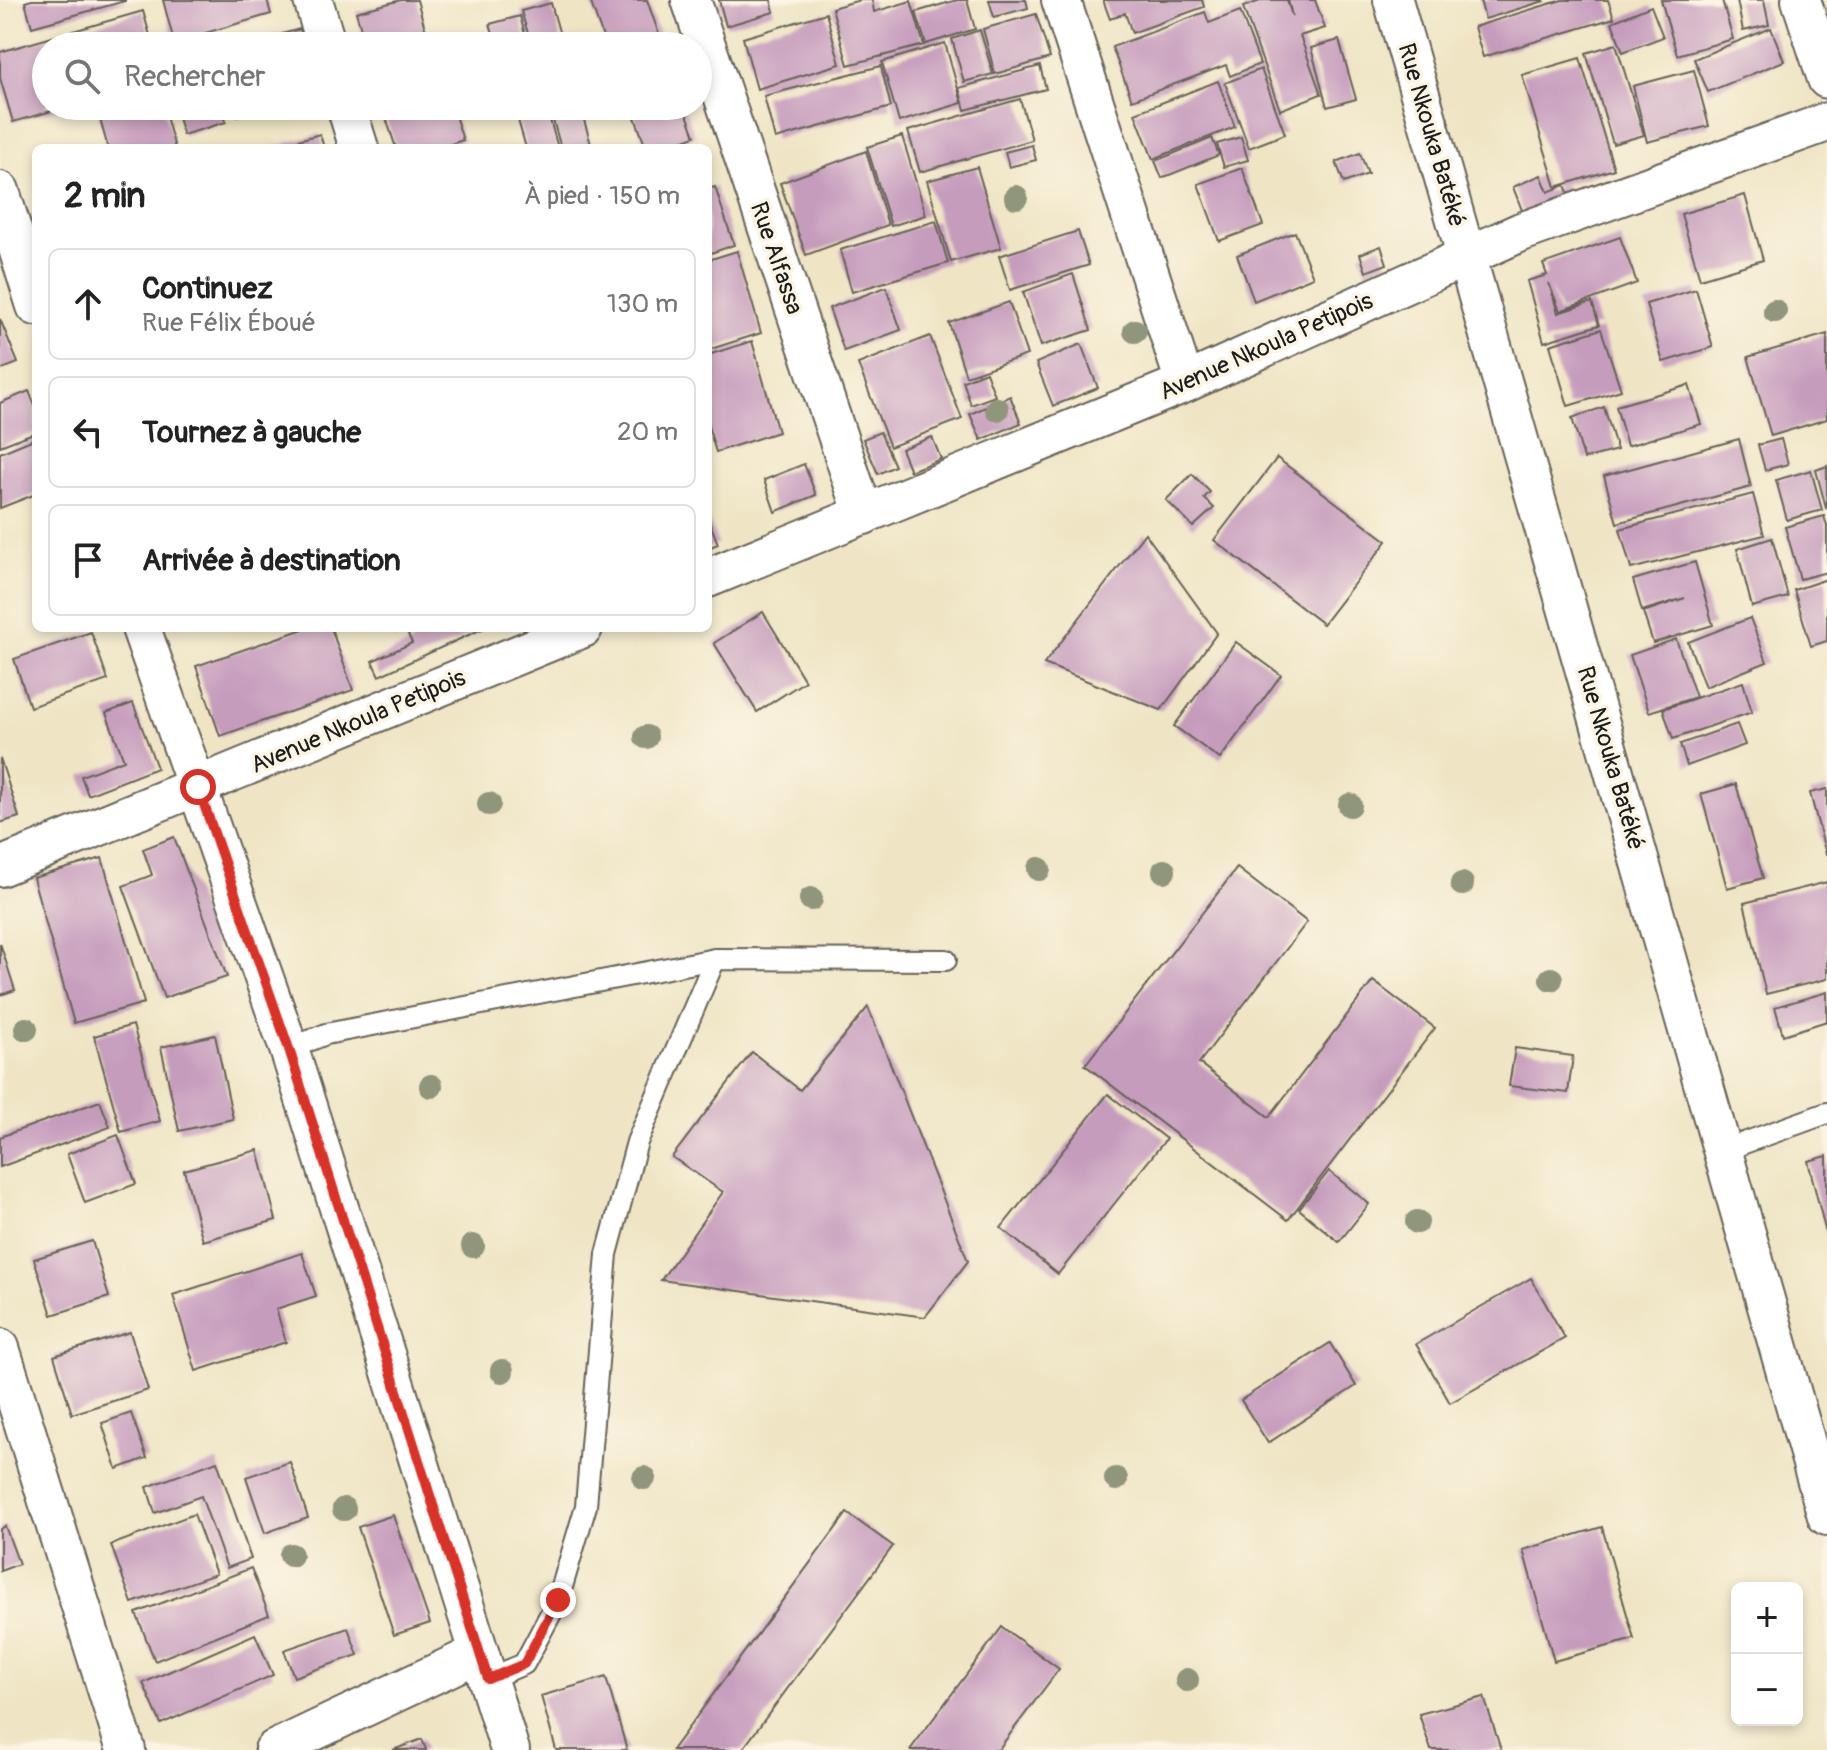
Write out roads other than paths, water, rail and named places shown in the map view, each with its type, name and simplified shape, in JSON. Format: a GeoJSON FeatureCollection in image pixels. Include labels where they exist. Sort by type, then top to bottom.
{"type":"FeatureCollection","features":[{"type":"Feature","properties":{"kind":"street"},"geometry":{"type":"LineString","coordinates":[[313,0],[323,32]]}},
{"type":"Feature","properties":{"kind":"street","name":"Rue Alfassa"},"geometry":{"type":"LineString","coordinates":[[691,0],[702,32]]}},
{"type":"Feature","properties":{"kind":"street"},"geometry":{"type":"LineString","coordinates":[[1061,0],[1185,383]]}},
{"type":"Feature","properties":{"kind":"street","name":"Rue Nkouka Batéké"},"geometry":{"type":"LineString","coordinates":[[1393,0],[1722,1151],[1819,1458],[1827,1516]]}},
{"type":"Feature","properties":{"kind":"street"},"geometry":{"type":"LineString","coordinates":[[1801,0],[1827,79]]}},
{"type":"Feature","properties":{"kind":"street","name":"Rue Alfassa"},"geometry":{"type":"LineString","coordinates":[[712,63],[864,515]]}},
{"type":"Feature","properties":{"kind":"street"},"geometry":{"type":"LineString","coordinates":[[350,120],[358,144]]}},
{"type":"Feature","properties":{"kind":"street","name":"Avenue Nkoula Petipois"},"geometry":{"type":"LineString","coordinates":[[712,576],[1185,383],[1521,232],[1827,122]]}},
{"type":"Feature","properties":{"kind":"street"},"geometry":{"type":"LineString","coordinates":[[0,191],[32,293]]}},
{"type":"Feature","properties":{"kind":"street"},"geometry":{"type":"LineString","coordinates":[[142,632],[289,1049],[510,1750]]}},
{"type":"Feature","properties":{"kind":"street","name":"Avenue Nkoula Petipois"},"geometry":{"type":"LineString","coordinates":[[0,867],[198,787],[525,639],[562,632]]}},
{"type":"Feature","properties":{"kind":"street"},"geometry":{"type":"LineString","coordinates":[[0,1348],[126,1750]]}},
{"type":"Feature","properties":{"kind":"street"},"geometry":{"type":"LineString","coordinates":[[274,1750],[484,1666]]}},
{"type":"Feature","properties":{"kind":"lane"},"geometry":{"type":"LineString","coordinates":[[289,1049],[326,1034],[715,959],[946,960]]}},
{"type":"Feature","properties":{"kind":"lane"},"geometry":{"type":"LineString","coordinates":[[484,1666],[524,1664],[558,1600],[586,1506],[607,1254],[637,1142],[715,959]]}},
{"type":"Feature","properties":{"kind":"lane"},"geometry":{"type":"LineString","coordinates":[[1722,1151],[1827,1113]]}}]}
